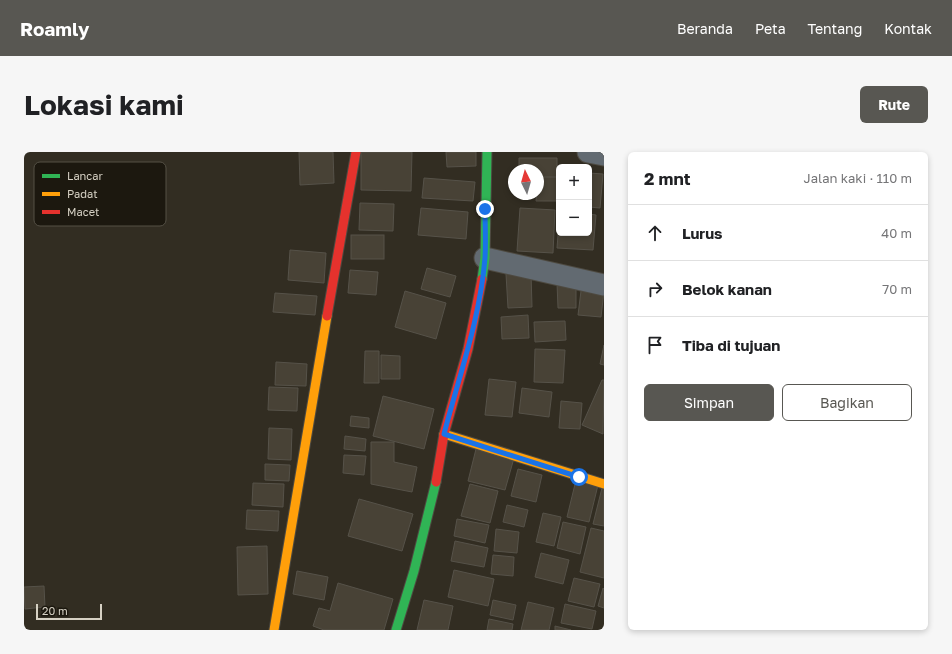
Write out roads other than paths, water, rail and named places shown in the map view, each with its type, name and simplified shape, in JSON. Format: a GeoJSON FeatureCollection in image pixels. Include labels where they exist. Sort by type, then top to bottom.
{"type":"FeatureCollection","features":[{"type":"Feature","properties":{"kind":"street"},"geometry":{"type":"LineString","coordinates":[[274,630],[305,440],[356,152]]}},
{"type":"Feature","properties":{"kind":"street"},"geometry":{"type":"LineString","coordinates":[[396,630],[414,571],[436,484],[444,434],[468,349],[478,304],[485,258],[487,152]]}},
{"type":"Feature","properties":{"kind":"street"},"geometry":{"type":"LineString","coordinates":[[588,152],[604,154]]}},
{"type":"Feature","properties":{"kind":"street"},"geometry":{"type":"LineString","coordinates":[[485,258],[604,284]]}},
{"type":"Feature","properties":{"kind":"street"},"geometry":{"type":"LineString","coordinates":[[444,434],[604,484]]}}]}
